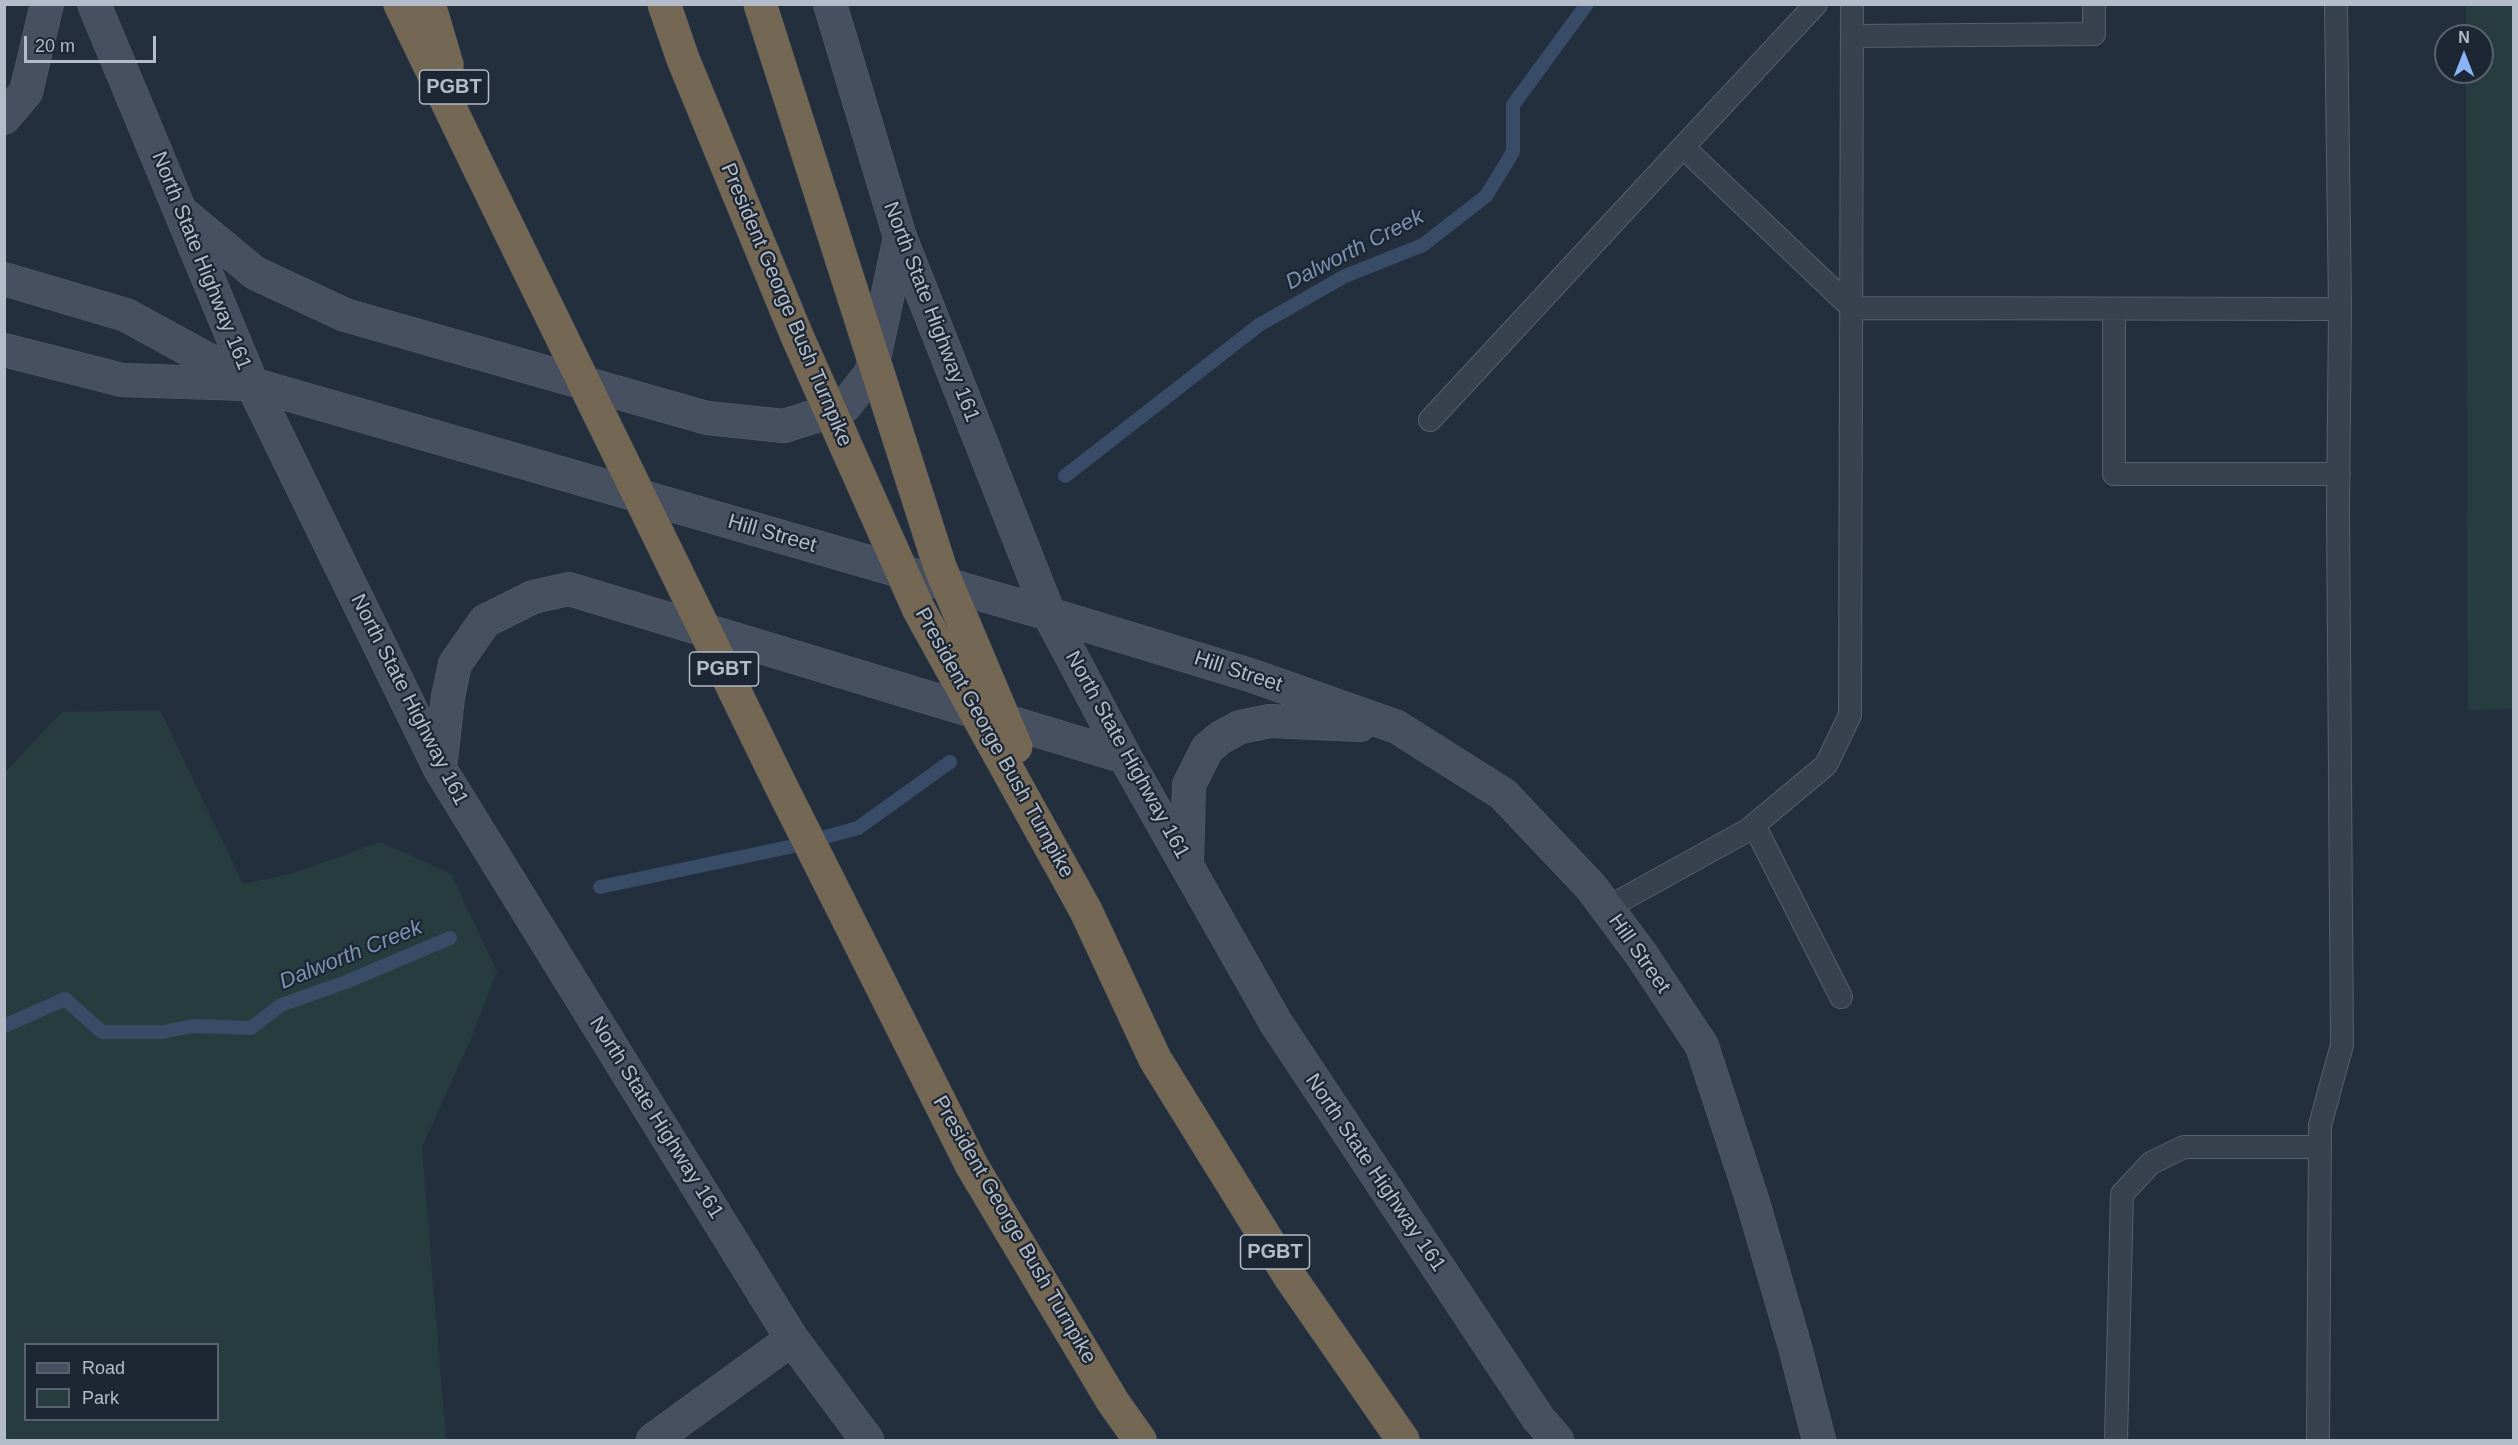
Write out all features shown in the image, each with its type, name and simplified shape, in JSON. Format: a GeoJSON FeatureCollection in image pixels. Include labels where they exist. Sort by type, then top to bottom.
{"type":"FeatureCollection","features":[{"type":"Feature","properties":{"kind":"highway"},"geometry":{"type":"LineString","coordinates":[[400,4],[480,170]]}},
{"type":"Feature","properties":{"kind":"highway","name":"President George Bush Turnpike"},"geometry":{"type":"LineString","coordinates":[[429,4],[480,170],[783,790],[972,1166],[1113,1402],[1140,1440]]}},
{"type":"Feature","properties":{"kind":"highway","name":"President George Bush Turnpike"},"geometry":{"type":"LineString","coordinates":[[664,4],[682,59],[796,336],[919,610],[1086,911],[1155,1059],[1290,1277],[1403,1440]]}},
{"type":"Feature","properties":{"kind":"highway"},"geometry":{"type":"LineString","coordinates":[[760,4],[940,567],[1086,911]]}},
{"type":"Feature","properties":{"kind":"main road"},"geometry":{"type":"LineString","coordinates":[[4,118],[26,92],[47,4]]}},
{"type":"Feature","properties":{"kind":"main road","name":"North State Highway 161"},"geometry":{"type":"LineString","coordinates":[[93,4],[252,384],[440,769],[792,1340],[867,1440]]}},
{"type":"Feature","properties":{"kind":"main road","name":"North State Highway 161"},"geometry":{"type":"LineString","coordinates":[[830,4],[900,237],[1049,614],[1125,757],[1188,864],[1276,1023],[1538,1418],[1557,1440]]}},
{"type":"Feature","properties":{"kind":"main road"},"geometry":{"type":"LineString","coordinates":[[181,212],[255,273],[345,315],[707,418],[784,426],[844,407],[871,373],[900,237]]}},
{"type":"Feature","properties":{"kind":"main road"},"geometry":{"type":"LineString","coordinates":[[4,279],[126,315],[252,384]]}},
{"type":"Feature","properties":{"kind":"main road"},"geometry":{"type":"LineString","coordinates":[[4,350],[122,380],[252,384]]}},
{"type":"Feature","properties":{"kind":"main road","name":"Hill Street"},"geometry":{"type":"LineString","coordinates":[[252,384],[1049,614],[1252,676],[1397,726],[1503,794],[1592,887],[1641,954],[1702,1046],[1795,1347],[1818,1440]]}},
{"type":"Feature","properties":{"kind":"main road"},"geometry":{"type":"LineString","coordinates":[[440,769],[448,697],[455,664],[485,621],[533,597],[569,589],[1125,757]]}},
{"type":"Feature","properties":{"kind":"main road"},"geometry":{"type":"LineString","coordinates":[[1188,864],[1189,785],[1207,748],[1220,738],[1240,726],[1270,721],[1397,726]]}},
{"type":"Feature","properties":{"kind":"main road"},"geometry":{"type":"LineString","coordinates":[[653,1440],[792,1340]]}},
{"type":"Feature","properties":{"kind":"lane"},"geometry":{"type":"LineString","coordinates":[[1430,420],[1816,4]]}},
{"type":"Feature","properties":{"kind":"lane"},"geometry":{"type":"LineString","coordinates":[[1607,908],[1754,825],[1826,765],[1850,715],[1852,4]]}},
{"type":"Feature","properties":{"kind":"lane"},"geometry":{"type":"LineString","coordinates":[[1852,36],[2094,34],[2094,4]]}},
{"type":"Feature","properties":{"kind":"lane"},"geometry":{"type":"LineString","coordinates":[[2318,1440],[2320,1125],[2342,1045],[2340,309],[2336,4]]}},
{"type":"Feature","properties":{"kind":"lane"},"geometry":{"type":"LineString","coordinates":[[1683,147],[1852,308],[2340,309]]}},
{"type":"Feature","properties":{"kind":"lane"},"geometry":{"type":"LineString","coordinates":[[2114,309],[2114,474],[2339,474]]}},
{"type":"Feature","properties":{"kind":"lane"},"geometry":{"type":"LineString","coordinates":[[1754,825],[1841,997]]}},
{"type":"Feature","properties":{"kind":"lane"},"geometry":{"type":"LineString","coordinates":[[2116,1440],[2122,1194],[2151,1163],[2184,1147],[2319,1147]]}},
{"type":"Feature","properties":{"kind":"green space"},"geometry":{"type":"Polygon","coordinates":[[[2466,5],[2513,5],[2513,709],[2468,710],[2466,84],[2494,84],[2494,24],[2466,24],[2466,5]]]}},
{"type":"Feature","properties":{"kind":"green space"},"geometry":{"type":"Polygon","coordinates":[[[160,710],[243,884],[290,874],[381,842],[451,874],[497,971],[470,1041],[422,1147],[446,1440],[5,1440],[5,772],[62,712],[160,710]]]}},
{"type":"Feature","properties":{"kind":"waterway","name":"Dalworth Creek"},"geometry":{"type":"LineString","coordinates":[[1065,476],[1259,325],[1345,276],[1423,245],[1486,196],[1513,152],[1513,105],[1587,4]]}},
{"type":"Feature","properties":{"kind":"waterway","name":"Dalworth Creek"},"geometry":{"type":"LineString","coordinates":[[600,887],[789,847],[858,828],[950,762]]}},
{"type":"Feature","properties":{"kind":"waterway","name":"Dalworth Creek"},"geometry":{"type":"LineString","coordinates":[[4,1026],[65,999],[102,1032],[163,1032],[192,1026],[251,1028],[281,1005],[346,982],[450,938]]}}]}
